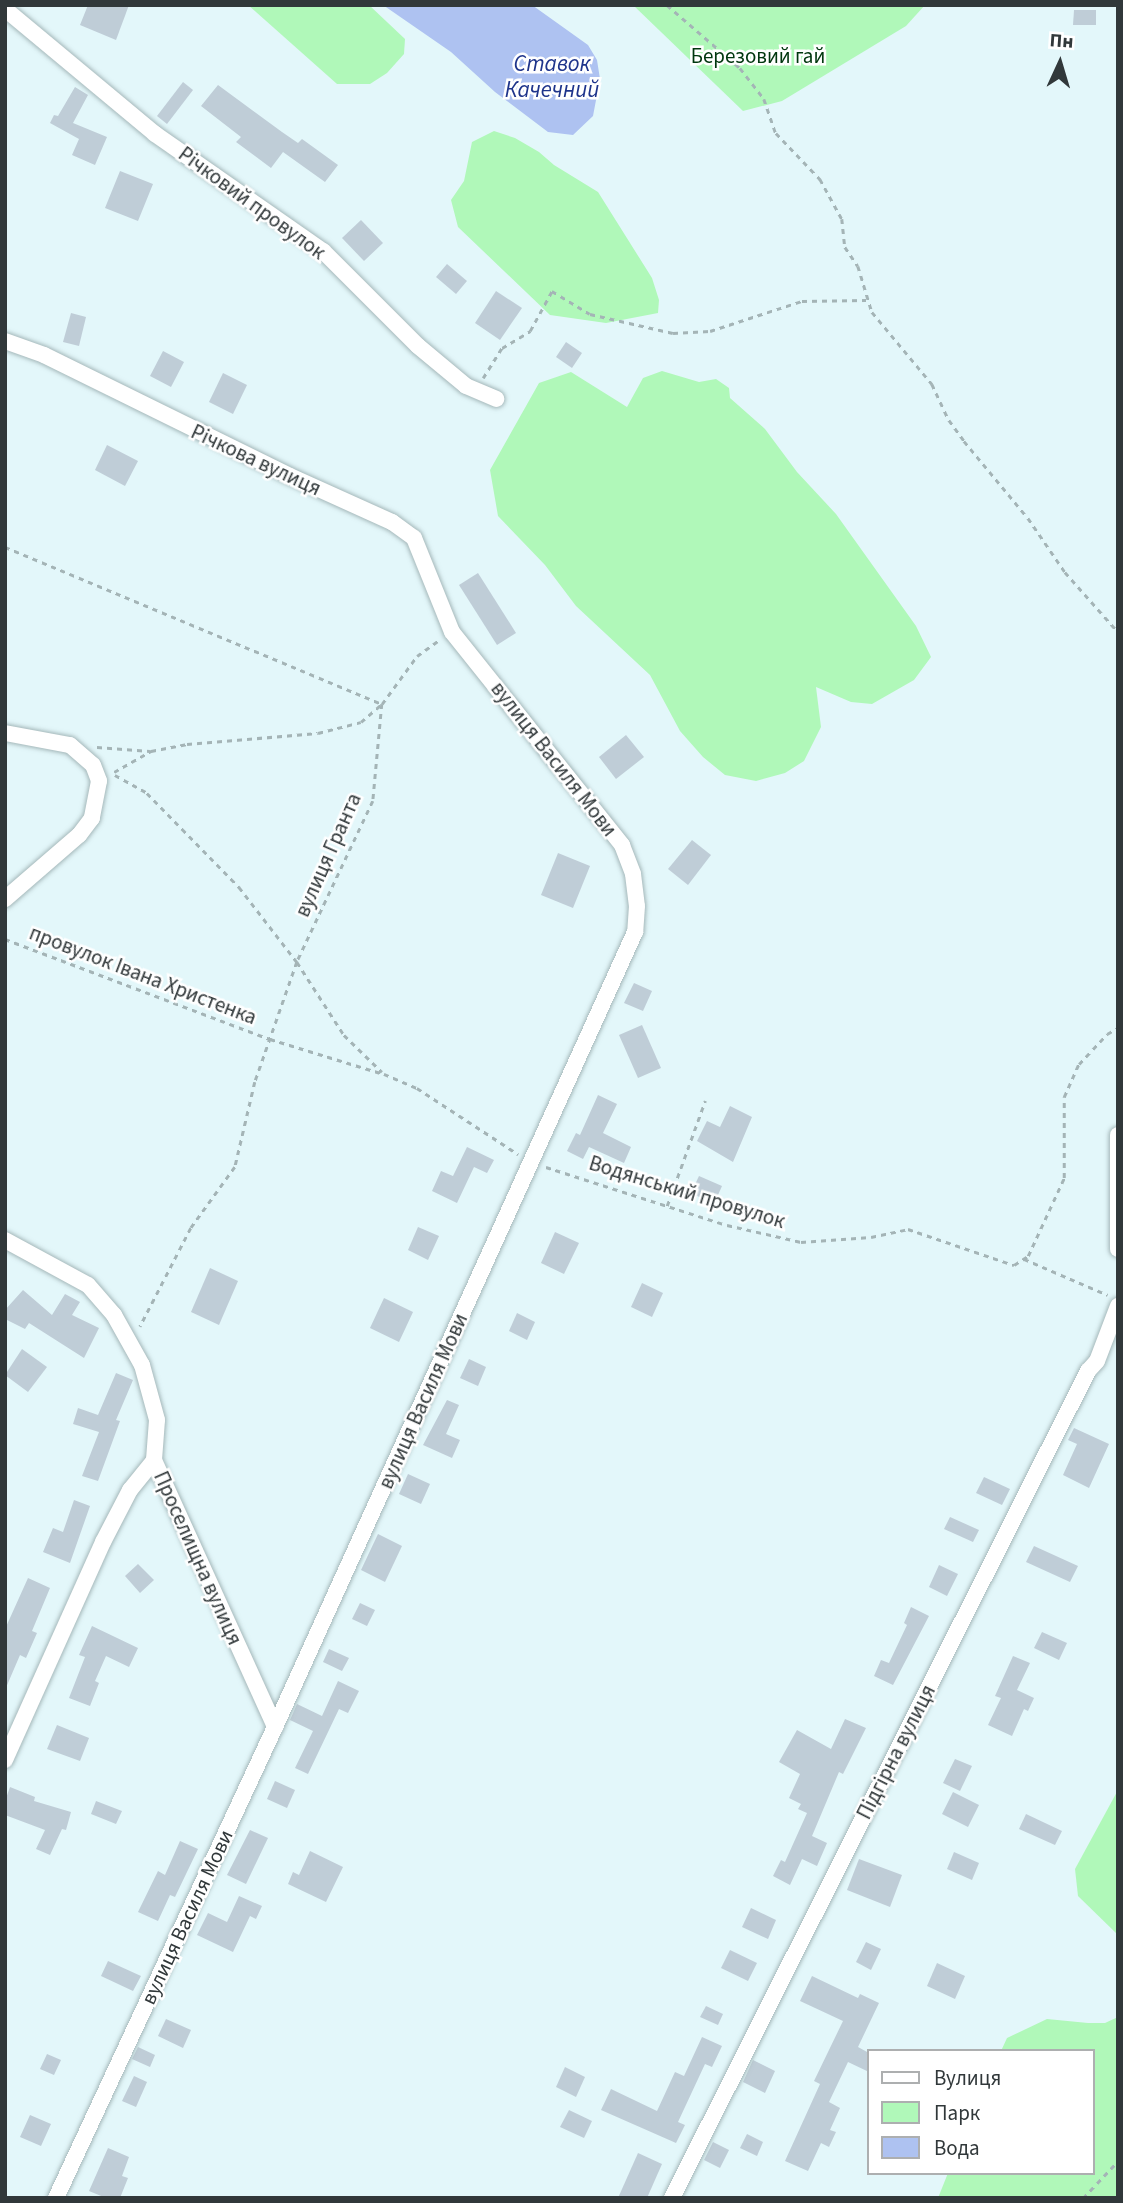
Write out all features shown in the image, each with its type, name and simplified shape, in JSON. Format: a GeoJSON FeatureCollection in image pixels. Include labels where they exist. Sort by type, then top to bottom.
{"type":"FeatureCollection","features":[{"type":"Feature","properties":{"kind":"street","name":"Річковий провулок"},"geometry":{"type":"LineString","coordinates":[[5,9],[155,134],[323,251],[418,346],[466,386],[496,399]]}},
{"type":"Feature","properties":{"kind":"street","name":"Річкова вулиця"},"geometry":{"type":"LineString","coordinates":[[5,341],[44,355],[290,477],[392,522],[414,538],[452,632]]}},
{"type":"Feature","properties":{"kind":"street","name":"вулиця Василя Мови"},"geometry":{"type":"LineString","coordinates":[[56,2198],[275,1727],[635,932],[637,906],[632,874],[622,845],[452,632]]}},
{"type":"Feature","properties":{"kind":"street"},"geometry":{"type":"LineString","coordinates":[[5,733],[70,745],[106,777],[92,818],[79,835],[5,900]]}},
{"type":"Feature","properties":{"kind":"street"},"geometry":{"type":"LineString","coordinates":[[1118,1135],[1118,1249]]}},
{"type":"Feature","properties":{"kind":"street","name":"Проселищна вулиця"},"geometry":{"type":"LineString","coordinates":[[5,1240],[88,1285],[114,1315],[131,1345],[142,1365],[157,1420],[154,1460],[275,1727]]}},
{"type":"Feature","properties":{"kind":"street","name":"Підгірна вулиця"},"geometry":{"type":"LineString","coordinates":[[672,2198],[1088,1371],[1097,1361],[1118,1306]]}},
{"type":"Feature","properties":{"kind":"street"},"geometry":{"type":"LineString","coordinates":[[5,1760],[103,1542],[130,1490],[154,1460]]}},
{"type":"Feature","properties":{"kind":"path"},"geometry":{"type":"LineString","coordinates":[[667,5],[740,68],[764,99],[776,133],[820,179],[842,219],[845,247],[858,265],[866,300],[872,312],[932,384],[949,420],[964,441],[1028,518],[1065,572],[1118,632]]}},
{"type":"Feature","properties":{"kind":"path"},"geometry":{"type":"LineString","coordinates":[[476,390],[502,348],[530,331],[552,291],[590,314],[673,333],[709,331],[802,301],[866,300]]}},
{"type":"Feature","properties":{"kind":"path"},"geometry":{"type":"LineString","coordinates":[[5,547],[383,704]]}},
{"type":"Feature","properties":{"kind":"path"},"geometry":{"type":"LineString","coordinates":[[97,747],[151,751],[187,744],[318,733],[361,722],[383,704],[417,656],[452,632]]}},
{"type":"Feature","properties":{"kind":"path","name":"вулиця Гранта"},"geometry":{"type":"LineString","coordinates":[[131,1345],[191,1228],[235,1167],[255,1082],[297,962],[373,801],[383,704]]}},
{"type":"Feature","properties":{"kind":"path"},"geometry":{"type":"LineString","coordinates":[[106,777],[151,751]]}},
{"type":"Feature","properties":{"kind":"path"},"geometry":{"type":"LineString","coordinates":[[106,777],[147,793],[239,887],[297,962],[344,1035],[383,1074]]}},
{"type":"Feature","properties":{"kind":"path","name":"провулок Івана Христенка"},"geometry":{"type":"LineString","coordinates":[[5,939],[270,1040]]}},
{"type":"Feature","properties":{"kind":"path"},"geometry":{"type":"LineString","coordinates":[[1118,1028],[1107,1034],[1079,1064],[1064,1097],[1064,1178],[1040,1235],[1024,1258],[1118,1299]]}},
{"type":"Feature","properties":{"kind":"path","name":"Водянський провулок"},"geometry":{"type":"LineString","coordinates":[[270,1040],[383,1074],[417,1088],[531,1163],[727,1225],[801,1242],[871,1237],[908,1229],[998,1262],[1014,1265],[1024,1258]]}},
{"type":"Feature","properties":{"kind":"path"},"geometry":{"type":"LineString","coordinates":[[667,1206],[705,1101]]}},
{"type":"Feature","properties":{"kind":"path"},"geometry":{"type":"LineString","coordinates":[[1083,2198],[1118,2161]]}},
{"type":"Feature","properties":{"kind":"green space"},"geometry":{"type":"Polygon","coordinates":[[[248,5],[369,5],[405,39],[404,54],[387,73],[370,84],[337,84],[248,5]]]}},
{"type":"Feature","properties":{"kind":"green space","name":"Березовий гай"},"geometry":{"type":"Polygon","coordinates":[[[633,5],[925,5],[906,26],[782,101],[743,111],[633,5]]]}},
{"type":"Feature","properties":{"kind":"green space"},"geometry":{"type":"Polygon","coordinates":[[[494,131],[515,138],[539,152],[554,165],[598,192],[652,278],[659,300],[658,313],[606,323],[550,315],[458,227],[451,200],[464,181],[472,142],[494,131]]]}},
{"type":"Feature","properties":{"kind":"green space"},"geometry":{"type":"Polygon","coordinates":[[[662,371],[699,382],[716,379],[729,388],[730,398],[765,429],[797,472],[836,514],[916,626],[931,657],[914,680],[872,704],[851,702],[816,687],[821,727],[804,761],[785,773],[756,781],[725,775],[703,757],[680,731],[650,675],[576,606],[545,565],[498,516],[490,470],[539,383],[571,372],[627,407],[643,378],[662,371]]]}},
{"type":"Feature","properties":{"kind":"green space"},"geometry":{"type":"Polygon","coordinates":[[[1118,1790],[1118,1935],[1078,1896],[1075,1869],[1118,1790]]]}},
{"type":"Feature","properties":{"kind":"green space"},"geometry":{"type":"Polygon","coordinates":[[[1118,2017],[1118,2198],[938,2198],[947,2175],[1095,2175],[1095,2049],[1002,2049],[1007,2038],[1047,2019],[1105,2023],[1118,2017]]]}},
{"type":"Feature","properties":{"kind":"water","name":"Ставок Качечний"},"geometry":{"type":"Polygon","coordinates":[[[383,5],[532,5],[588,45],[597,60],[600,79],[593,116],[573,135],[548,132],[495,92],[451,52],[383,5]]]}},
{"type":"Feature","properties":{"kind":"building"},"geometry":{"type":"Polygon","coordinates":[[[88,5],[129,5],[116,40],[80,25],[88,5]]]}},
{"type":"Feature","properties":{"kind":"building"},"geometry":{"type":"Polygon","coordinates":[[[1074,10],[1096,10],[1096,25],[1073,25],[1074,10]]]}},
{"type":"Feature","properties":{"kind":"building"},"geometry":{"type":"Polygon","coordinates":[[[183,82],[193,90],[167,124],[157,116],[183,82]]]}},
{"type":"Feature","properties":{"kind":"building"},"geometry":{"type":"Polygon","coordinates":[[[218,85],[298,143],[302,139],[338,165],[325,182],[283,152],[271,168],[236,142],[241,137],[201,106],[218,85]]]}},
{"type":"Feature","properties":{"kind":"building"},"geometry":{"type":"Polygon","coordinates":[[[75,87],[88,95],[73,123],[107,137],[95,165],[72,155],[79,139],[50,123],[54,115],[58,116],[75,87]]]}},
{"type":"Feature","properties":{"kind":"building"},"geometry":{"type":"Polygon","coordinates":[[[120,171],[153,184],[138,221],[105,208],[120,171]]]}},
{"type":"Feature","properties":{"kind":"building"},"geometry":{"type":"Polygon","coordinates":[[[361,220],[383,243],[364,261],[342,238],[361,220]]]}},
{"type":"Feature","properties":{"kind":"building"},"geometry":{"type":"Polygon","coordinates":[[[447,264],[467,281],[456,294],[436,277],[447,264]]]}},
{"type":"Feature","properties":{"kind":"building"},"geometry":{"type":"Polygon","coordinates":[[[496,291],[522,308],[500,340],[475,323],[496,291]]]}},
{"type":"Feature","properties":{"kind":"building"},"geometry":{"type":"Polygon","coordinates":[[[71,313],[86,317],[79,346],[63,342],[71,313]]]}},
{"type":"Feature","properties":{"kind":"building"},"geometry":{"type":"Polygon","coordinates":[[[566,342],[582,353],[572,368],[556,357],[566,342]]]}},
{"type":"Feature","properties":{"kind":"building"},"geometry":{"type":"Polygon","coordinates":[[[163,351],[184,362],[171,387],[150,376],[163,351]]]}},
{"type":"Feature","properties":{"kind":"building"},"geometry":{"type":"Polygon","coordinates":[[[223,373],[247,385],[233,414],[209,402],[223,373]]]}},
{"type":"Feature","properties":{"kind":"building"},"geometry":{"type":"Polygon","coordinates":[[[107,445],[138,461],[125,486],[95,470],[107,445]]]}},
{"type":"Feature","properties":{"kind":"building"},"geometry":{"type":"Polygon","coordinates":[[[478,573],[516,633],[497,645],[459,585],[478,573]]]}},
{"type":"Feature","properties":{"kind":"building"},"geometry":{"type":"Polygon","coordinates":[[[626,735],[644,757],[616,779],[599,757],[626,735]]]}},
{"type":"Feature","properties":{"kind":"building"},"geometry":{"type":"Polygon","coordinates":[[[692,840],[711,855],[688,885],[668,869],[692,840]]]}},
{"type":"Feature","properties":{"kind":"building"},"geometry":{"type":"Polygon","coordinates":[[[558,853],[590,866],[573,908],[541,895],[558,853]]]}},
{"type":"Feature","properties":{"kind":"building"},"geometry":{"type":"Polygon","coordinates":[[[634,983],[652,991],[643,1011],[624,1003],[634,983]]]}},
{"type":"Feature","properties":{"kind":"building"},"geometry":{"type":"Polygon","coordinates":[[[642,1025],[661,1068],[638,1078],[619,1035],[642,1025]]]}},
{"type":"Feature","properties":{"kind":"building"},"geometry":{"type":"Polygon","coordinates":[[[598,1095],[617,1104],[603,1133],[631,1147],[624,1163],[589,1147],[583,1159],[567,1151],[576,1133],[580,1135],[598,1095]]]}},
{"type":"Feature","properties":{"kind":"building"},"geometry":{"type":"Polygon","coordinates":[[[730,1106],[752,1117],[733,1162],[697,1141],[707,1121],[720,1127],[730,1106]]]}},
{"type":"Feature","properties":{"kind":"building"},"geometry":{"type":"Polygon","coordinates":[[[467,1147],[494,1160],[487,1173],[474,1167],[457,1203],[432,1191],[441,1171],[453,1176],[467,1147]]]}},
{"type":"Feature","properties":{"kind":"building"},"geometry":{"type":"Polygon","coordinates":[[[699,1176],[722,1186],[714,1204],[691,1193],[699,1176]]]}},
{"type":"Feature","properties":{"kind":"building"},"geometry":{"type":"Polygon","coordinates":[[[418,1227],[439,1236],[428,1260],[408,1250],[418,1227]]]}},
{"type":"Feature","properties":{"kind":"building"},"geometry":{"type":"Polygon","coordinates":[[[555,1232],[579,1243],[564,1274],[541,1263],[555,1232]]]}},
{"type":"Feature","properties":{"kind":"building"},"geometry":{"type":"Polygon","coordinates":[[[210,1268],[238,1281],[219,1325],[191,1312],[210,1268]]]}},
{"type":"Feature","properties":{"kind":"building"},"geometry":{"type":"Polygon","coordinates":[[[642,1283],[663,1293],[652,1317],[631,1307],[642,1283]]]}},
{"type":"Feature","properties":{"kind":"building"},"geometry":{"type":"Polygon","coordinates":[[[23,1290],[52,1315],[65,1294],[80,1302],[72,1315],[99,1328],[84,1358],[29,1323],[25,1329],[5,1319],[5,1310],[23,1290]]]}},
{"type":"Feature","properties":{"kind":"building"},"geometry":{"type":"Polygon","coordinates":[[[384,1298],[413,1312],[399,1342],[370,1328],[384,1298]]]}},
{"type":"Feature","properties":{"kind":"building"},"geometry":{"type":"Polygon","coordinates":[[[517,1313],[535,1322],[527,1340],[509,1331],[517,1313]]]}},
{"type":"Feature","properties":{"kind":"building"},"geometry":{"type":"Polygon","coordinates":[[[22,1349],[47,1367],[28,1392],[5,1375],[22,1349]]]}},
{"type":"Feature","properties":{"kind":"building"},"geometry":{"type":"Polygon","coordinates":[[[469,1359],[486,1367],[478,1386],[460,1378],[469,1359]]]}},
{"type":"Feature","properties":{"kind":"building"},"geometry":{"type":"Polygon","coordinates":[[[116,1373],[133,1380],[116,1420],[120,1421],[98,1481],[82,1476],[99,1432],[73,1424],[78,1408],[98,1415],[116,1373]]]}},
{"type":"Feature","properties":{"kind":"building"},"geometry":{"type":"Polygon","coordinates":[[[447,1400],[459,1405],[446,1434],[460,1440],[452,1458],[423,1445],[447,1400]]]}},
{"type":"Feature","properties":{"kind":"building"},"geometry":{"type":"Polygon","coordinates":[[[1074,1428],[1109,1444],[1089,1488],[1063,1475],[1077,1444],[1068,1440],[1074,1428]]]}},
{"type":"Feature","properties":{"kind":"building"},"geometry":{"type":"Polygon","coordinates":[[[408,1474],[430,1484],[421,1504],[399,1494],[408,1474]]]}},
{"type":"Feature","properties":{"kind":"building"},"geometry":{"type":"Polygon","coordinates":[[[984,1477],[1010,1489],[1002,1505],[976,1493],[984,1477]]]}},
{"type":"Feature","properties":{"kind":"building"},"geometry":{"type":"Polygon","coordinates":[[[74,1500],[90,1506],[70,1563],[43,1552],[53,1528],[63,1532],[74,1500]]]}},
{"type":"Feature","properties":{"kind":"building"},"geometry":{"type":"Polygon","coordinates":[[[950,1517],[979,1530],[973,1542],[944,1529],[950,1517]]]}},
{"type":"Feature","properties":{"kind":"building"},"geometry":{"type":"Polygon","coordinates":[[[378,1534],[402,1546],[385,1582],[361,1570],[378,1534]]]}},
{"type":"Feature","properties":{"kind":"building"},"geometry":{"type":"Polygon","coordinates":[[[1034,1546],[1078,1566],[1070,1582],[1026,1562],[1034,1546]]]}},
{"type":"Feature","properties":{"kind":"building"},"geometry":{"type":"Polygon","coordinates":[[[138,1564],[154,1580],[140,1593],[125,1576],[138,1564]]]}},
{"type":"Feature","properties":{"kind":"building"},"geometry":{"type":"Polygon","coordinates":[[[939,1565],[958,1574],[947,1596],[929,1587],[939,1565]]]}},
{"type":"Feature","properties":{"kind":"building"},"geometry":{"type":"Polygon","coordinates":[[[28,1578],[50,1588],[32,1631],[37,1633],[26,1658],[20,1655],[5,1690],[5,1629],[28,1578]]]}},
{"type":"Feature","properties":{"kind":"building"},"geometry":{"type":"Polygon","coordinates":[[[360,1603],[375,1610],[367,1626],[352,1619],[360,1603]]]}},
{"type":"Feature","properties":{"kind":"building"},"geometry":{"type":"Polygon","coordinates":[[[911,1607],[929,1616],[893,1685],[874,1676],[881,1660],[889,1663],[907,1625],[904,1623],[911,1607]]]}},
{"type":"Feature","properties":{"kind":"building"},"geometry":{"type":"Polygon","coordinates":[[[92,1626],[138,1648],[129,1667],[106,1656],[95,1681],[99,1683],[90,1706],[69,1698],[85,1657],[79,1655],[92,1626]]]}},
{"type":"Feature","properties":{"kind":"building"},"geometry":{"type":"Polygon","coordinates":[[[1042,1632],[1067,1643],[1059,1660],[1034,1648],[1042,1632]]]}},
{"type":"Feature","properties":{"kind":"building"},"geometry":{"type":"Polygon","coordinates":[[[329,1649],[349,1658],[342,1671],[323,1662],[329,1649]]]}},
{"type":"Feature","properties":{"kind":"building"},"geometry":{"type":"Polygon","coordinates":[[[1013,1656],[1030,1663],[1017,1690],[1034,1698],[1028,1711],[1024,1709],[1012,1736],[988,1725],[1001,1698],[995,1696],[1013,1656]]]}},
{"type":"Feature","properties":{"kind":"building"},"geometry":{"type":"Polygon","coordinates":[[[338,1681],[359,1691],[348,1713],[339,1709],[308,1774],[295,1768],[313,1731],[290,1720],[297,1704],[322,1716],[338,1681]]]}},
{"type":"Feature","properties":{"kind":"building"},"geometry":{"type":"Polygon","coordinates":[[[845,1719],[866,1728],[843,1774],[839,1772],[812,1836],[827,1843],[817,1866],[802,1859],[790,1885],[773,1876],[781,1860],[785,1862],[807,1813],[798,1809],[801,1804],[789,1798],[800,1774],[779,1762],[797,1730],[831,1749],[845,1719]]]}},
{"type":"Feature","properties":{"kind":"building"},"geometry":{"type":"Polygon","coordinates":[[[57,1725],[89,1738],[80,1761],[47,1749],[57,1725]]]}},
{"type":"Feature","properties":{"kind":"building"},"geometry":{"type":"Polygon","coordinates":[[[955,1759],[972,1766],[960,1791],[943,1783],[955,1759]]]}},
{"type":"Feature","properties":{"kind":"building"},"geometry":{"type":"Polygon","coordinates":[[[275,1781],[295,1790],[287,1808],[267,1799],[275,1781]]]}},
{"type":"Feature","properties":{"kind":"building"},"geometry":{"type":"Polygon","coordinates":[[[10,1787],[35,1797],[34,1801],[71,1812],[66,1830],[62,1829],[50,1855],[36,1849],[45,1830],[5,1815],[5,1801],[10,1787]]]}},
{"type":"Feature","properties":{"kind":"building"},"geometry":{"type":"Polygon","coordinates":[[[953,1792],[979,1805],[968,1827],[942,1814],[953,1792]]]}},
{"type":"Feature","properties":{"kind":"building"},"geometry":{"type":"Polygon","coordinates":[[[96,1801],[122,1811],[116,1824],[91,1814],[96,1801]]]}},
{"type":"Feature","properties":{"kind":"building"},"geometry":{"type":"Polygon","coordinates":[[[1026,1814],[1062,1831],[1055,1845],[1019,1829],[1026,1814]]]}},
{"type":"Feature","properties":{"kind":"building"},"geometry":{"type":"Polygon","coordinates":[[[250,1830],[268,1838],[246,1884],[227,1875],[250,1830]]]}},
{"type":"Feature","properties":{"kind":"building"},"geometry":{"type":"Polygon","coordinates":[[[180,1841],[198,1849],[175,1897],[170,1895],[158,1921],[138,1912],[158,1871],[165,1875],[180,1841]]]}},
{"type":"Feature","properties":{"kind":"building"},"geometry":{"type":"Polygon","coordinates":[[[310,1851],[343,1867],[326,1902],[288,1884],[293,1872],[299,1875],[310,1851]]]}},
{"type":"Feature","properties":{"kind":"building"},"geometry":{"type":"Polygon","coordinates":[[[954,1852],[979,1863],[972,1880],[947,1869],[954,1852]]]}},
{"type":"Feature","properties":{"kind":"building"},"geometry":{"type":"Polygon","coordinates":[[[859,1859],[902,1875],[890,1907],[847,1890],[859,1859]]]}},
{"type":"Feature","properties":{"kind":"building"},"geometry":{"type":"Polygon","coordinates":[[[239,1896],[262,1906],[256,1919],[250,1916],[233,1952],[197,1935],[208,1913],[227,1922],[239,1896]]]}},
{"type":"Feature","properties":{"kind":"building"},"geometry":{"type":"Polygon","coordinates":[[[751,1908],[776,1920],[768,1939],[742,1927],[751,1908]]]}},
{"type":"Feature","properties":{"kind":"building"},"geometry":{"type":"Polygon","coordinates":[[[866,1942],[881,1949],[871,1970],[856,1962],[866,1942]]]}},
{"type":"Feature","properties":{"kind":"building"},"geometry":{"type":"Polygon","coordinates":[[[730,1950],[757,1963],[748,1981],[721,1968],[730,1950]]]}},
{"type":"Feature","properties":{"kind":"building"},"geometry":{"type":"Polygon","coordinates":[[[108,1961],[141,1976],[133,1991],[101,1976],[108,1961]]]}},
{"type":"Feature","properties":{"kind":"building"},"geometry":{"type":"Polygon","coordinates":[[[937,1963],[965,1976],[955,1999],[927,1986],[937,1963]]]}},
{"type":"Feature","properties":{"kind":"building"},"geometry":{"type":"Polygon","coordinates":[[[812,1976],[858,1998],[860,1994],[879,2003],[858,2047],[867,2052],[867,2071],[848,2062],[829,2102],[840,2108],[830,2130],[836,2132],[829,2147],[821,2143],[808,2171],[785,2161],[820,2084],[814,2081],[843,2021],[800,2001],[812,1976]]]}},
{"type":"Feature","properties":{"kind":"building"},"geometry":{"type":"Polygon","coordinates":[[[706,2006],[723,2014],[718,2025],[700,2017],[706,2006]]]}},
{"type":"Feature","properties":{"kind":"building"},"geometry":{"type":"Polygon","coordinates":[[[166,2019],[191,2030],[183,2048],[158,2036],[166,2019]]]}},
{"type":"Feature","properties":{"kind":"building"},"geometry":{"type":"Polygon","coordinates":[[[702,2037],[722,2046],[712,2067],[705,2064],[678,2122],[685,2125],[676,2143],[601,2110],[611,2089],[657,2111],[675,2072],[684,2076],[702,2037]]]}},
{"type":"Feature","properties":{"kind":"building"},"geometry":{"type":"Polygon","coordinates":[[[138,2047],[155,2055],[150,2067],[132,2059],[138,2047]]]}},
{"type":"Feature","properties":{"kind":"building"},"geometry":{"type":"Polygon","coordinates":[[[47,2054],[61,2060],[54,2075],[40,2069],[47,2054]]]}},
{"type":"Feature","properties":{"kind":"building"},"geometry":{"type":"Polygon","coordinates":[[[753,2060],[775,2071],[765,2093],[743,2082],[753,2060]]]}},
{"type":"Feature","properties":{"kind":"building"},"geometry":{"type":"Polygon","coordinates":[[[565,2067],[585,2077],[576,2097],[556,2087],[565,2067]]]}},
{"type":"Feature","properties":{"kind":"building"},"geometry":{"type":"Polygon","coordinates":[[[134,2076],[147,2082],[136,2107],[122,2101],[134,2076]]]}},
{"type":"Feature","properties":{"kind":"building"},"geometry":{"type":"Polygon","coordinates":[[[569,2110],[592,2121],[584,2138],[560,2127],[569,2110]]]}},
{"type":"Feature","properties":{"kind":"building"},"geometry":{"type":"Polygon","coordinates":[[[30,2115],[51,2124],[41,2146],[20,2137],[30,2115]]]}},
{"type":"Feature","properties":{"kind":"building"},"geometry":{"type":"Polygon","coordinates":[[[747,2134],[763,2142],[757,2156],[740,2148],[747,2134]]]}},
{"type":"Feature","properties":{"kind":"building"},"geometry":{"type":"Polygon","coordinates":[[[713,2142],[729,2150],[720,2168],[704,2160],[713,2142]]]}},
{"type":"Feature","properties":{"kind":"building"},"geometry":{"type":"Polygon","coordinates":[[[108,2148],[129,2157],[122,2176],[128,2178],[120,2198],[106,2198],[89,2191],[108,2148]]]}},
{"type":"Feature","properties":{"kind":"building"},"geometry":{"type":"Polygon","coordinates":[[[638,2153],[662,2164],[647,2198],[618,2198],[638,2153]]]}}]}
